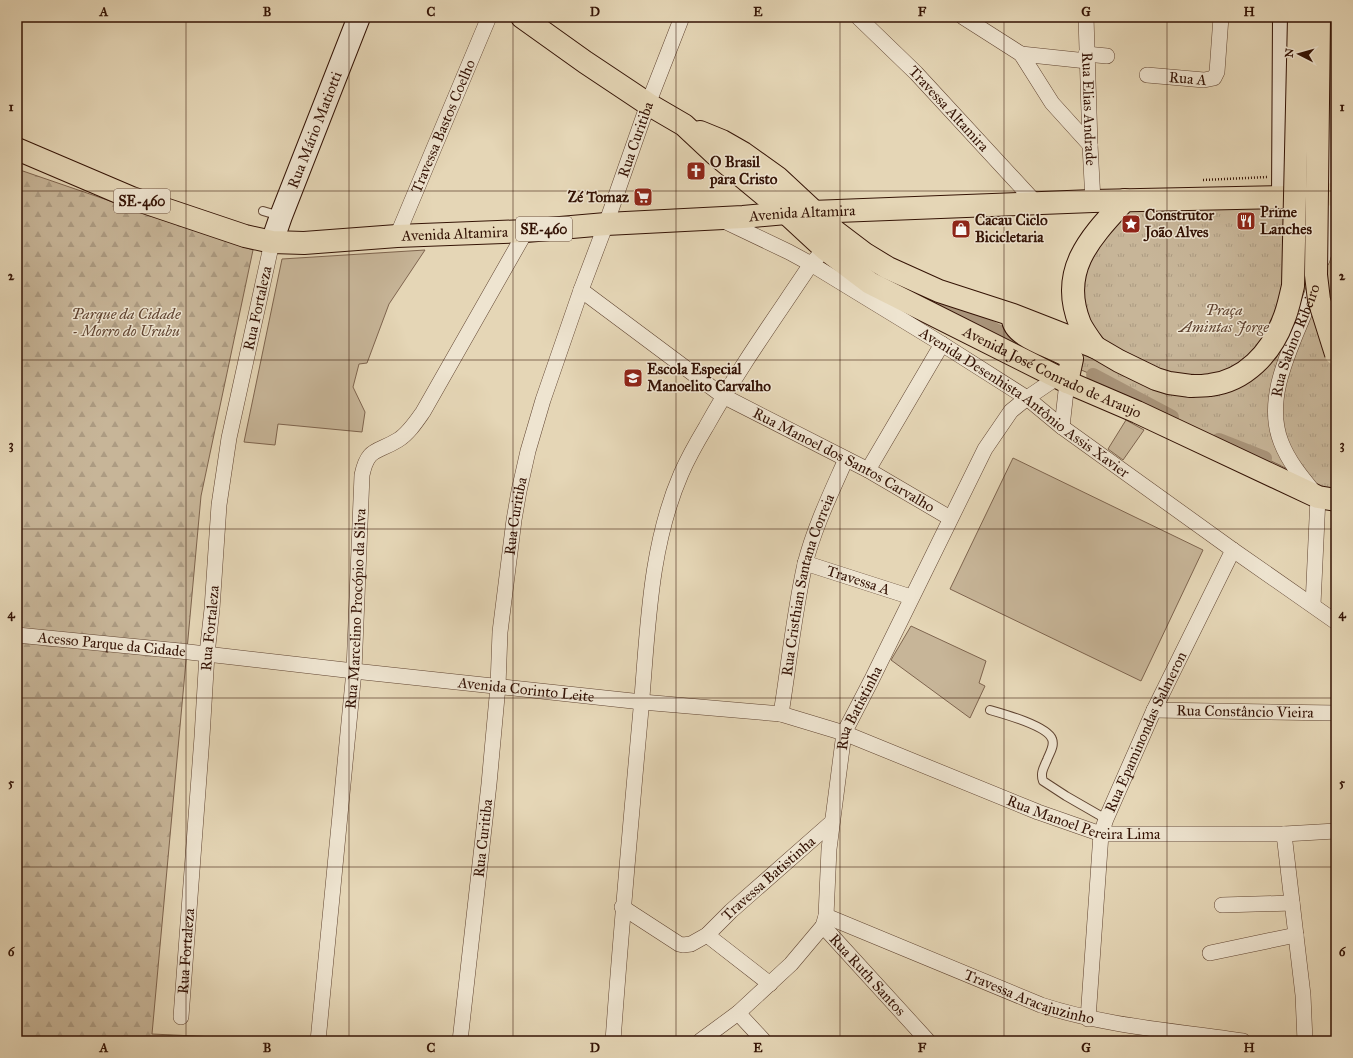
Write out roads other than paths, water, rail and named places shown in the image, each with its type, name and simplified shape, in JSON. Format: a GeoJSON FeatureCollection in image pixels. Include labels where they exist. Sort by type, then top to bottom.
{"type":"FeatureCollection","features":[{"type":"Feature","properties":{"kind":"main road"},"geometry":{"type":"LineString","coordinates":[[522,17],[584,62],[648,104],[684,125]]}},
{"type":"Feature","properties":{"kind":"main road","name":"Avenida José Conrado de Araujo"},"geometry":{"type":"LineString","coordinates":[[684,125],[722,141],[743,153],[778,178],[848,241],[865,254],[888,268],[939,291],[1013,314],[1095,348],[1156,379],[1169,383],[1191,386],[1210,385],[1230,380],[1253,366],[1265,354],[1280,329],[1287,311],[1293,286],[1299,17]]}},
{"type":"Feature","properties":{"kind":"main road"},"geometry":{"type":"LineString","coordinates":[[1319,17],[1316,275],[1319,300],[1336,354]]}},
{"type":"Feature","properties":{"kind":"main road","name":"Avenida José Conrado de Araujo"},"geometry":{"type":"LineString","coordinates":[[684,125],[715,154],[786,213],[818,257],[1063,379],[1327,499]]}},
{"type":"Feature","properties":{"kind":"main road","name":"SE-460"},"geometry":{"type":"LineString","coordinates":[[17,149],[132,198],[245,236],[272,242]]}},
{"type":"Feature","properties":{"kind":"main road","name":"Avenida Altamira"},"geometry":{"type":"LineString","coordinates":[[272,242],[304,243],[397,236],[526,231],[606,224],[743,217],[786,213],[1093,200],[1125,200],[1283,187],[1335,194]]}},
{"type":"Feature","properties":{"kind":"main road"},"geometry":{"type":"LineString","coordinates":[[1095,348],[1081,325],[1074,301],[1074,280],[1078,262],[1086,247],[1104,222],[1125,200]]}},
{"type":"Feature","properties":{"kind":"main road"},"geometry":{"type":"LineString","coordinates":[[1013,314],[1012,321],[1022,332],[1036,341],[1072,359],[1063,379]]}},
{"type":"Feature","properties":{"kind":"street","name":"Rua Mário Matiotti"},"geometry":{"type":"LineString","coordinates":[[272,242],[272,213],[359,17]]}},
{"type":"Feature","properties":{"kind":"street","name":"Travessa Bastos Coelho"},"geometry":{"type":"LineString","coordinates":[[397,236],[489,17]]}},
{"type":"Feature","properties":{"kind":"street","name":"Rua Curitiba"},"geometry":{"type":"LineString","coordinates":[[460,1041],[487,799],[498,686],[500,632],[519,491],[528,451],[543,400],[648,104],[682,17]]}},
{"type":"Feature","properties":{"kind":"street","name":"Travessa Altamira"},"geometry":{"type":"LineString","coordinates":[[858,17],[916,73],[1036,203]]}},
{"type":"Feature","properties":{"kind":"street"},"geometry":{"type":"LineString","coordinates":[[963,17],[1020,54],[1052,103],[1090,145]]}},
{"type":"Feature","properties":{"kind":"street","name":"Rua Elias Andrade"},"geometry":{"type":"LineString","coordinates":[[1086,17],[1093,200]]}},
{"type":"Feature","properties":{"kind":"street","name":"Rua A"},"geometry":{"type":"LineString","coordinates":[[1147,75],[1204,80],[1214,78],[1217,72],[1221,17]]}},
{"type":"Feature","properties":{"kind":"street"},"geometry":{"type":"LineString","coordinates":[[1283,187],[1284,17]]}},
{"type":"Feature","properties":{"kind":"street","name":"Rua Sabino Ribeiro"},"geometry":{"type":"LineString","coordinates":[[1327,499],[1293,465],[1281,443],[1276,424],[1274,405],[1282,369],[1306,311],[1327,244],[1335,194],[1336,17]]}},
{"type":"Feature","properties":{"kind":"street"},"geometry":{"type":"LineString","coordinates":[[1020,54],[1087,58],[1106,56]]}},
{"type":"Feature","properties":{"kind":"street","name":"Avenida Desenhista Antônio Assis Xavier"},"geometry":{"type":"LineString","coordinates":[[718,218],[789,252],[818,257],[942,344],[1027,398],[1062,427],[1336,622]]}},
{"type":"Feature","properties":{"kind":"street","name":"Rua Marcelino Procópio da Silva"},"geometry":{"type":"LineString","coordinates":[[318,1041],[354,671],[362,475],[364,466],[372,452],[398,440],[423,412],[526,231]]}},
{"type":"Feature","properties":{"kind":"street","name":"Rua Fortaleza"},"geometry":{"type":"LineString","coordinates":[[181,1017],[202,737],[206,654],[212,609],[219,505],[229,438],[272,242]]}},
{"type":"Feature","properties":{"kind":"street"},"geometry":{"type":"LineString","coordinates":[[613,1041],[622,907],[642,702],[645,652],[658,547],[668,508],[681,474],[723,396],[818,257]]}},
{"type":"Feature","properties":{"kind":"street","name":"Rua Manoel dos Santos Carvalho"},"geometry":{"type":"LineString","coordinates":[[581,290],[723,396],[868,470],[950,518]]}},
{"type":"Feature","properties":{"kind":"street"},"geometry":{"type":"LineString","coordinates":[[868,470],[942,344]]}},
{"type":"Feature","properties":{"kind":"street"},"geometry":{"type":"LineString","coordinates":[[1062,427],[1063,379]]}},
{"type":"Feature","properties":{"kind":"street","name":"Rua Batistinha"},"geometry":{"type":"LineString","coordinates":[[825,921],[831,823],[844,733],[985,449],[1011,411],[1027,398],[1063,379]]}},
{"type":"Feature","properties":{"kind":"street","name":"Rua Cristhian Santana Correia"},"geometry":{"type":"LineString","coordinates":[[781,714],[805,563],[814,534],[846,459]]}},
{"type":"Feature","properties":{"kind":"street"},"geometry":{"type":"LineString","coordinates":[[1313,605],[1327,499]]}},
{"type":"Feature","properties":{"kind":"street","name":"Rua Epaminondas Salmeron"},"geometry":{"type":"LineString","coordinates":[[1088,1019],[1101,834],[1106,819],[1154,710],[1233,550]]}},
{"type":"Feature","properties":{"kind":"street","name":"Travessa A"},"geometry":{"type":"LineString","coordinates":[[805,563],[911,597]]}},
{"type":"Feature","properties":{"kind":"street","name":"Acesso Parque da Cidade"},"geometry":{"type":"LineString","coordinates":[[17,635],[206,654]]}},
{"type":"Feature","properties":{"kind":"street","name":"Avenida Corinto Leite"},"geometry":{"type":"LineString","coordinates":[[206,654],[642,702],[781,714],[844,733]]}},
{"type":"Feature","properties":{"kind":"street","name":"Rua Constâncio Vieira"},"geometry":{"type":"LineString","coordinates":[[1154,710],[1336,713]]}},
{"type":"Feature","properties":{"kind":"street","name":"Rua Manoel Pereira Lima"},"geometry":{"type":"LineString","coordinates":[[844,733],[1038,812],[1101,834],[1284,834],[1336,831]]}},
{"type":"Feature","properties":{"kind":"street","name":"Travessa Batistinha"},"geometry":{"type":"LineString","coordinates":[[622,907],[681,945],[691,944],[707,935],[731,911],[831,823]]}},
{"type":"Feature","properties":{"kind":"street"},"geometry":{"type":"LineString","coordinates":[[1284,834],[1303,995],[1305,1041]]}},
{"type":"Feature","properties":{"kind":"street"},"geometry":{"type":"LineString","coordinates":[[1222,905],[1292,903]]}},
{"type":"Feature","properties":{"kind":"street"},"geometry":{"type":"LineString","coordinates":[[700,1041],[738,1013],[791,964],[825,921]]}},
{"type":"Feature","properties":{"kind":"street","name":"Travessa Aracajuzinho"},"geometry":{"type":"LineString","coordinates":[[825,921],[1040,1005],[1088,1019],[1243,1041]]}},
{"type":"Feature","properties":{"kind":"street","name":"Rua Ruth Santos"},"geometry":{"type":"LineString","coordinates":[[825,921],[928,1041]]}},
{"type":"Feature","properties":{"kind":"street","name":"Travessa Batistinha"},"geometry":{"type":"LineString","coordinates":[[707,935],[770,984]]}},
{"type":"Feature","properties":{"kind":"street"},"geometry":{"type":"LineString","coordinates":[[1210,953],[1296,935]]}},
{"type":"Feature","properties":{"kind":"street"},"geometry":{"type":"LineString","coordinates":[[738,1013],[764,1041]]}},
{"type":"Feature","properties":{"kind":"lane"},"geometry":{"type":"LineString","coordinates":[[990,710],[1018,718],[1034,725],[1050,736],[1052,740],[1052,748],[1041,773],[1043,781],[1106,819]]}},
{"type":"Feature","properties":{"kind":"waterway"},"geometry":{"type":"LineString","coordinates":[[921,294],[1027,345]]}},
{"type":"Feature","properties":{"kind":"waterway"},"geometry":{"type":"LineString","coordinates":[[1093,375],[1172,417]]}},
{"type":"Feature","properties":{"kind":"waterway"},"geometry":{"type":"LineString","coordinates":[[1219,440],[1265,458]]}},
{"type":"Feature","properties":{"kind":"place","name":"O Brasil para Cristo"},"geometry":{"type":"Point","coordinates":[696,171]}},
{"type":"Feature","properties":{"kind":"place","name":"Zé Tomaz"},"geometry":{"type":"Point","coordinates":[643,197]}},
{"type":"Feature","properties":{"kind":"place","name":"Prime Lanches"},"geometry":{"type":"Point","coordinates":[1246,221]}},
{"type":"Feature","properties":{"kind":"place","name":"Construtor João Alves"},"geometry":{"type":"Point","coordinates":[1131,224]}},
{"type":"Feature","properties":{"kind":"place","name":"Cacau Ciclo Bicicletaria"},"geometry":{"type":"Point","coordinates":[961,229]}},
{"type":"Feature","properties":{"kind":"place","name":"Escola Especial Manoelito Carvalho"},"geometry":{"type":"Point","coordinates":[633,378]}},
{"type":"Feature","properties":{"kind":"park label","name":"Praça Amintas Jorge"},"geometry":{"type":"Point","coordinates":[1224,318]}},
{"type":"Feature","properties":{"kind":"park label","name":"Parque da Cidade - Morro do Urubu"},"geometry":{"type":"Point","coordinates":[126,322]}}]}
